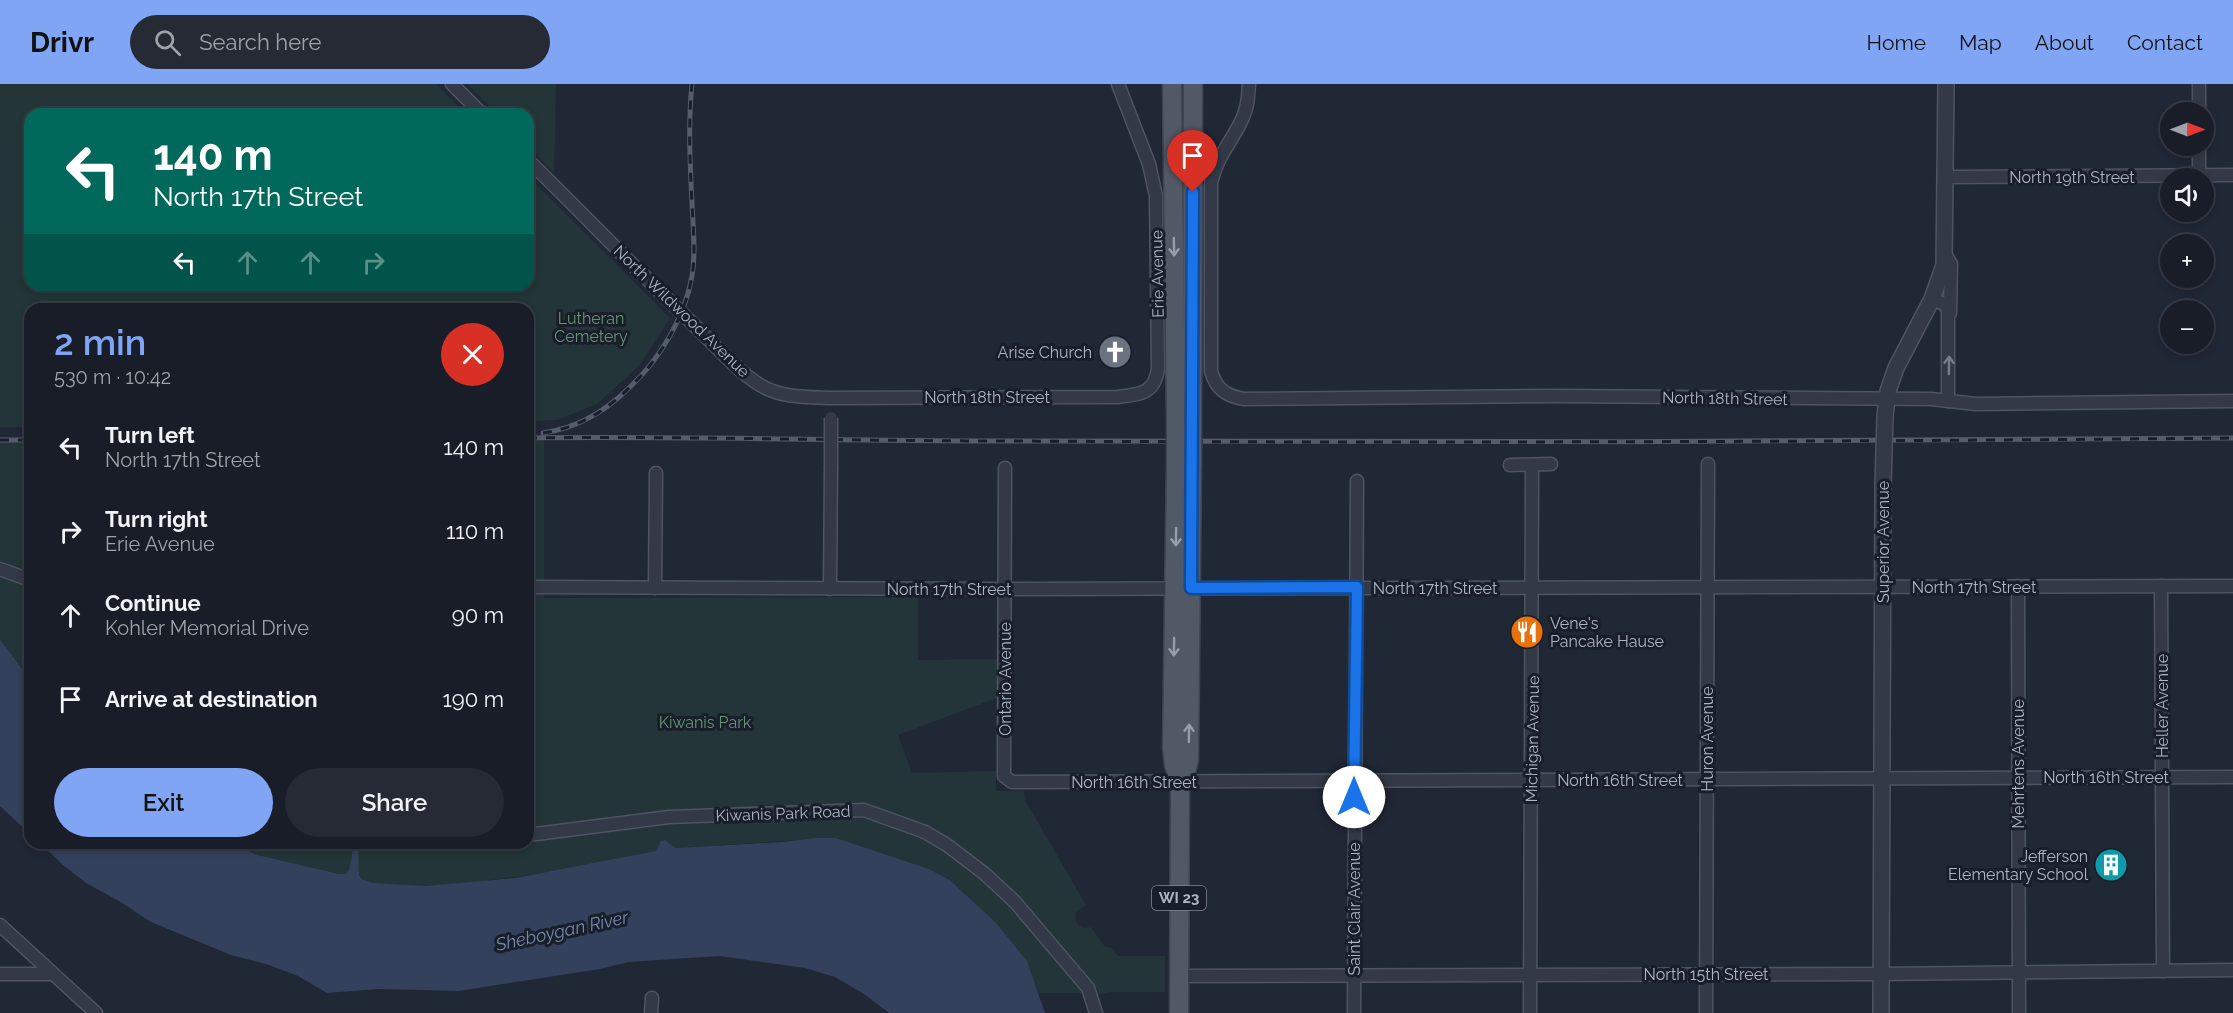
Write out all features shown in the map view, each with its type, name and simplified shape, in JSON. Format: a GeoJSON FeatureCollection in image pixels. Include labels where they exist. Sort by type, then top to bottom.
{"type":"FeatureCollection","features":[{"type":"Feature","properties":{"kind":"main road","name":"WI 23"},"geometry":{"type":"LineString","coordinates":[[1172,84],[1184,418]]}},
{"type":"Feature","properties":{"kind":"main road","name":"WI 23"},"geometry":{"type":"LineString","coordinates":[[1179,1013],[1180,782],[1189,760],[1183,588],[1184,418],[1194,84]]}},
{"type":"Feature","properties":{"kind":"street"},"geometry":{"type":"LineString","coordinates":[[452,84],[476,108]]}},
{"type":"Feature","properties":{"kind":"street","name":"Erie Avenue"},"geometry":{"type":"LineString","coordinates":[[1118,84],[1149,164],[1156,196],[1158,368],[1153,385],[1143,394]]}},
{"type":"Feature","properties":{"kind":"street","name":"North 18th Street"},"geometry":{"type":"LineString","coordinates":[[1249,84],[1247,106],[1243,118],[1219,157],[1211,183],[1211,371],[1220,390],[1232,397],[1244,399],[1556,396],[1887,399],[1976,404],[2233,401]]}},
{"type":"Feature","properties":{"kind":"street","name":"Superior Avenue"},"geometry":{"type":"LineString","coordinates":[[1881,1013],[1885,416],[1887,399],[1900,358],[1932,299],[1943,271],[1947,177],[1946,84]]}},
{"type":"Feature","properties":{"kind":"street"},"geometry":{"type":"LineString","coordinates":[[2199,84],[2199,102]]}},
{"type":"Feature","properties":{"kind":"street","name":"North Wildwood Avenue"},"geometry":{"type":"LineString","coordinates":[[534,166],[681,312],[761,386],[796,396],[832,398]]}},
{"type":"Feature","properties":{"kind":"street","name":"North 19th Street"},"geometry":{"type":"LineString","coordinates":[[1947,177],[2160,175]]}},
{"type":"Feature","properties":{"kind":"street","name":"North 19th Street"},"geometry":{"type":"LineString","coordinates":[[2214,175],[2233,175]]}},
{"type":"Feature","properties":{"kind":"street"},"geometry":{"type":"LineString","coordinates":[[1945,253],[1951,264],[1948,401]]}},
{"type":"Feature","properties":{"kind":"street"},"geometry":{"type":"LineString","coordinates":[[1932,299],[1947,307],[1949,329]]}},
{"type":"Feature","properties":{"kind":"street","name":"North 18th Street"},"geometry":{"type":"LineString","coordinates":[[832,398],[1118,397],[1143,394]]}},
{"type":"Feature","properties":{"kind":"street"},"geometry":{"type":"LineString","coordinates":[[830,589],[832,398]]}},
{"type":"Feature","properties":{"kind":"street"},"geometry":{"type":"LineString","coordinates":[[1510,465],[1551,464]]}},
{"type":"Feature","properties":{"kind":"street","name":"Huron Avenue"},"geometry":{"type":"LineString","coordinates":[[1706,1013],[1708,464]]}},
{"type":"Feature","properties":{"kind":"street","name":"Michigan Avenue"},"geometry":{"type":"LineString","coordinates":[[1530,1013],[1532,465]]}},
{"type":"Feature","properties":{"kind":"street","name":"Ontario Avenue"},"geometry":{"type":"LineString","coordinates":[[1005,468],[1004,776],[1008,780]]}},
{"type":"Feature","properties":{"kind":"street"},"geometry":{"type":"LineString","coordinates":[[655,588],[656,473]]}},
{"type":"Feature","properties":{"kind":"street","name":"Saint Clair Avenue"},"geometry":{"type":"LineString","coordinates":[[1354,1013],[1357,481]]}},
{"type":"Feature","properties":{"kind":"street"},"geometry":{"type":"LineString","coordinates":[[0,569],[24,578]]}},
{"type":"Feature","properties":{"kind":"street","name":"Mehrtens Avenue"},"geometry":{"type":"LineString","coordinates":[[2018,586],[2019,1013]]}},
{"type":"Feature","properties":{"kind":"street","name":"Heller Avenue"},"geometry":{"type":"LineString","coordinates":[[2161,586],[2163,971]]}},
{"type":"Feature","properties":{"kind":"street","name":"North 17th Street"},"geometry":{"type":"LineString","coordinates":[[534,587],[1006,589],[2233,586]]}},
{"type":"Feature","properties":{"kind":"street","name":"North 16th Street"},"geometry":{"type":"LineString","coordinates":[[1008,780],[1018,782],[1180,782],[2018,776],[2233,777]]}},
{"type":"Feature","properties":{"kind":"street","name":"Kiwanis Park Road"},"geometry":{"type":"LineString","coordinates":[[534,834],[669,817],[864,810],[925,832],[986,874],[1015,902],[1088,988],[1096,1013]]}},
{"type":"Feature","properties":{"kind":"street"},"geometry":{"type":"LineString","coordinates":[[0,925],[96,1013]]}},
{"type":"Feature","properties":{"kind":"street","name":"North 15th Street"},"geometry":{"type":"LineString","coordinates":[[1179,976],[1881,974],[2233,970]]}},
{"type":"Feature","properties":{"kind":"street"},"geometry":{"type":"LineString","coordinates":[[0,974],[53,974]]}},
{"type":"Feature","properties":{"kind":"street"},"geometry":{"type":"LineString","coordinates":[[651,1013],[652,998]]}},
{"type":"Feature","properties":{"kind":"green space","name":"Lutheran Cemetery"},"geometry":{"type":"Polygon","coordinates":[[[0,84],[436,84],[460,108],[24,108],[24,291],[534,291],[534,182],[670,318],[639,366],[597,404],[557,420],[534,421],[534,303],[24,303],[24,427],[0,427],[0,84]]]}},
{"type":"Feature","properties":{"kind":"green space"},"geometry":{"type":"Polygon","coordinates":[[[467,84],[556,84],[554,173],[534,152],[534,108],[491,108],[467,84]]]}},
{"type":"Feature","properties":{"kind":"green space","name":"Kiwanis Park"},"geometry":{"type":"Polygon","coordinates":[[[534,439],[544,439],[544,598],[918,597],[918,660],[999,659],[997,698],[898,735],[912,773],[996,771],[996,791],[1024,791],[1025,800],[1086,905],[1076,912],[1079,925],[1083,928],[1091,927],[1105,947],[1112,948],[1118,956],[1165,956],[1165,992],[1110,992],[1100,995],[1097,989],[1084,993],[1039,993],[1035,983],[964,892],[950,880],[929,869],[836,838],[674,848],[664,840],[657,850],[649,854],[486,881],[406,887],[377,884],[361,877],[358,868],[358,850],[345,874],[258,855],[244,849],[534,849],[534,439]]]}},
{"type":"Feature","properties":{"kind":"green space"},"geometry":{"type":"Polygon","coordinates":[[[0,442],[24,442],[24,672],[0,639],[0,442]]]}},
{"type":"Feature","properties":{"kind":"water"},"geometry":{"type":"Polygon","coordinates":[[[0,639],[24,672],[24,828],[0,806],[0,639]]]}},
{"type":"Feature","properties":{"kind":"water","name":"Sheboygan River"},"geometry":{"type":"Polygon","coordinates":[[[836,838],[929,869],[950,880],[996,923],[1027,961],[1045,1013],[889,1013],[864,994],[835,977],[805,968],[719,956],[629,962],[600,969],[458,991],[379,989],[327,993],[298,976],[269,965],[231,955],[151,922],[86,883],[46,849],[244,849],[258,855],[345,874],[349,870],[353,850],[358,849],[359,875],[362,879],[373,883],[426,886],[515,878],[656,851],[661,841],[665,840],[675,848],[836,838]]]}},
{"type":"Feature","properties":{"kind":"railway"},"geometry":{"type":"LineString","coordinates":[[543,433],[580,423],[621,396],[641,376],[661,350],[684,307],[694,258],[690,144],[692,84]]}},
{"type":"Feature","properties":{"kind":"railway"},"geometry":{"type":"LineString","coordinates":[[534,438],[1467,442],[2233,438]]}},
{"type":"Feature","properties":{"kind":"railway"},"geometry":{"type":"LineString","coordinates":[[0,440],[24,440]]}},
{"type":"Feature","properties":{"kind":"place","name":"Arise Church"},"geometry":{"type":"Point","coordinates":[1115,352]}},
{"type":"Feature","properties":{"kind":"place","name":"Vene's Pancake Hause"},"geometry":{"type":"Point","coordinates":[1527,632]}},
{"type":"Feature","properties":{"kind":"place","name":"Jefferson Elementary School"},"geometry":{"type":"Point","coordinates":[2111,865]}},
{"type":"Feature","properties":{"kind":"route"},"geometry":{"type":"LineString","coordinates":[[1193,192],[1191,588],[1357,587],[1354,797]]}}]}
